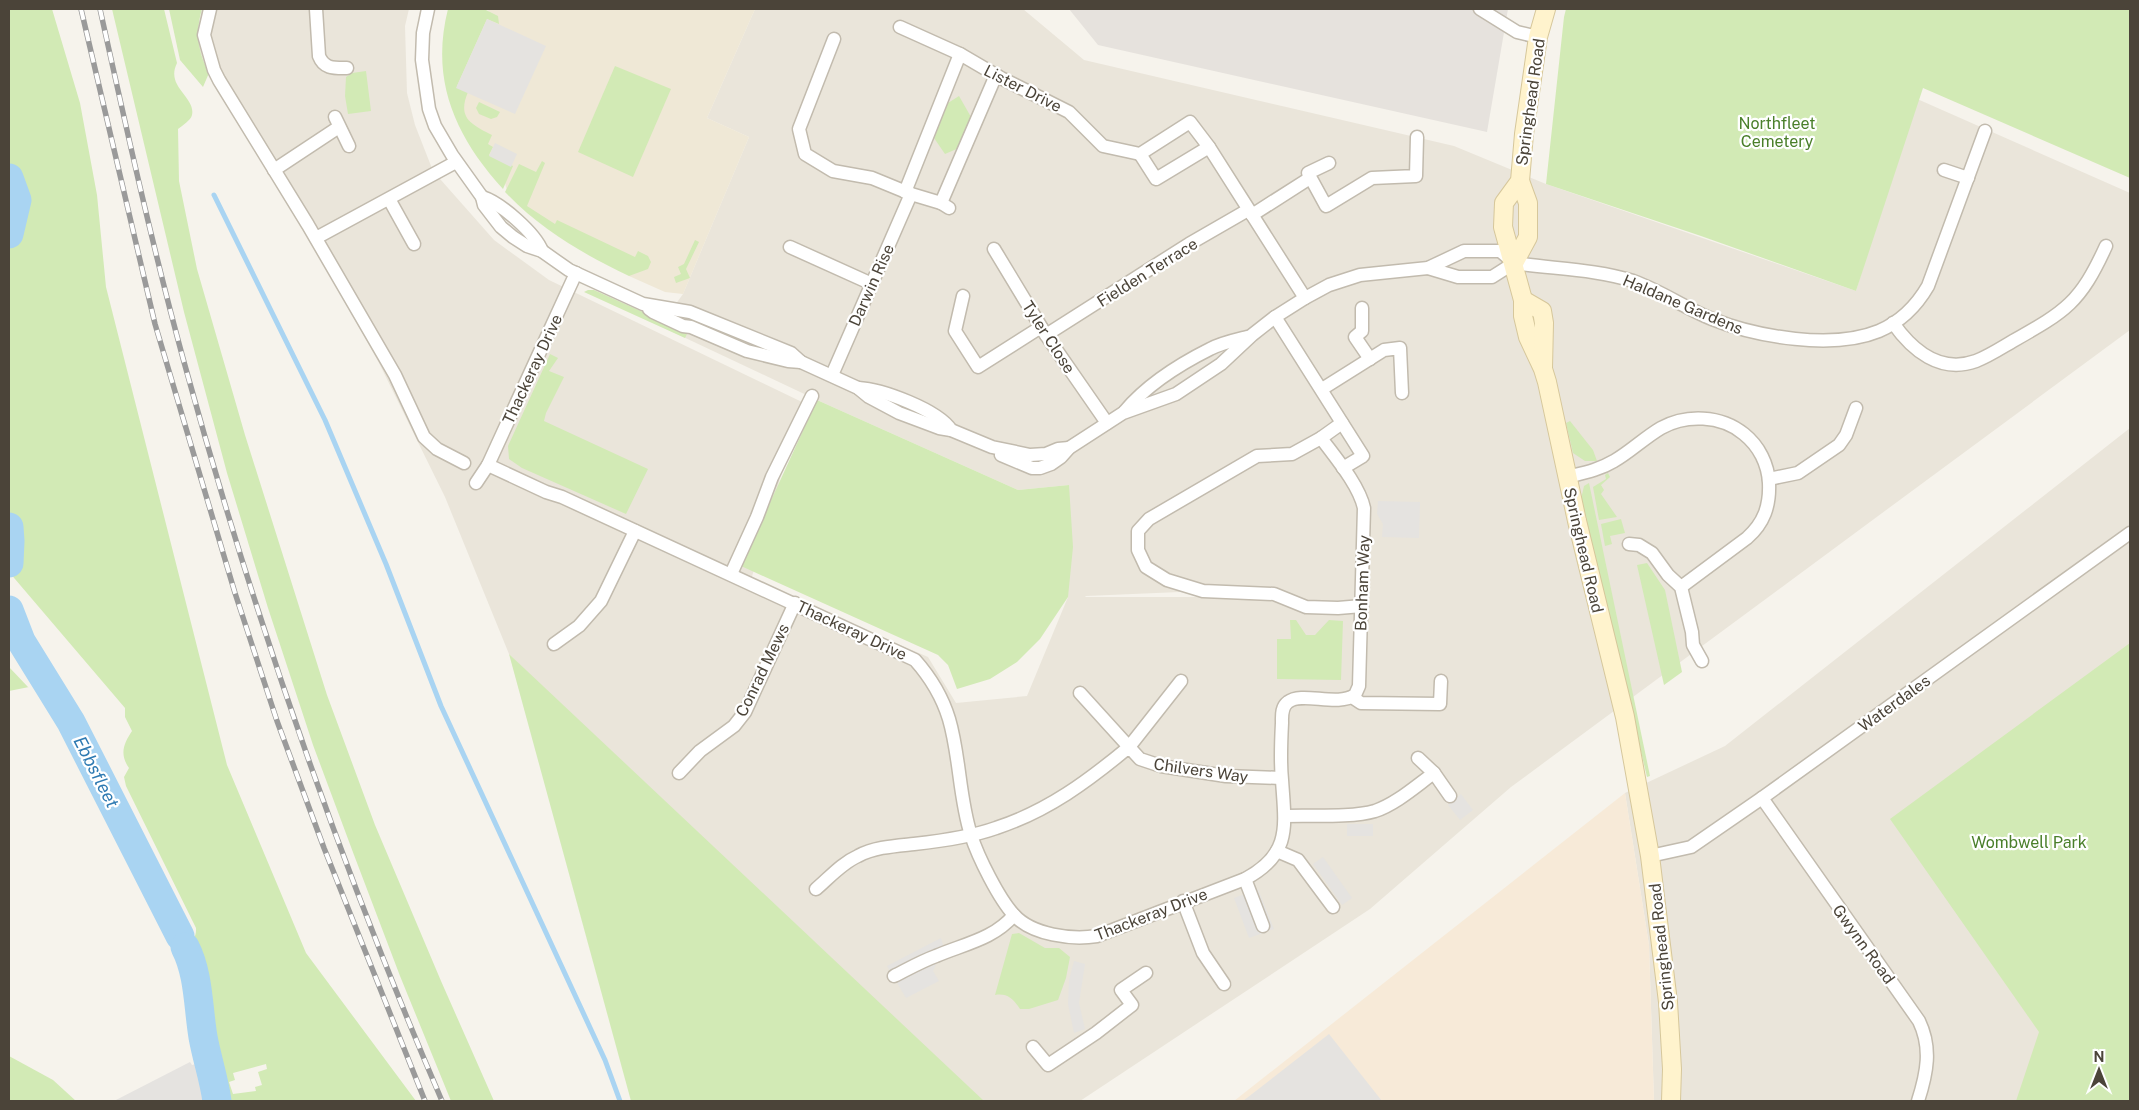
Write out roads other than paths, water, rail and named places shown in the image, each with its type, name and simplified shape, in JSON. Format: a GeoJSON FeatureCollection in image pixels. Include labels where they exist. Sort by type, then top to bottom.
{"type":"FeatureCollection","features":[{"type":"Feature","properties":{"kind":"main road","name":"Springhead Road"},"geometry":{"type":"LineString","coordinates":[[1544,9],[1538,37],[1524,134],[1520,182],[1504,203],[1503,227],[1523,300],[1523,316],[1528,337],[1543,369],[1625,717],[1658,906],[1668,1002],[1671,1101]]}},
{"type":"Feature","properties":{"kind":"main road"},"geometry":{"type":"LineString","coordinates":[[1514,263],[1528,237],[1528,203],[1520,182]]}},
{"type":"Feature","properties":{"kind":"street"},"geometry":{"type":"LineString","coordinates":[[210,9],[204,35],[219,80],[316,238],[395,375],[424,437],[431,445],[464,463]]}},
{"type":"Feature","properties":{"kind":"street"},"geometry":{"type":"LineString","coordinates":[[316,9],[319,56],[321,61],[328,67],[347,68]]}},
{"type":"Feature","properties":{"kind":"street"},"geometry":{"type":"LineString","coordinates":[[428,9],[423,33],[422,60],[426,95],[435,126],[456,162],[482,197],[484,205],[501,227],[527,246],[542,251],[576,273],[643,304],[690,312],[778,347],[791,353],[801,362],[858,388],[869,397],[899,413],[939,428],[951,430],[992,448],[999,455],[1035,468],[1043,467],[1056,461],[1069,448],[1123,413],[1176,394],[1221,364],[1252,335],[1275,317],[1305,298],[1336,282],[1360,275],[1428,268],[1464,251],[1500,251],[1514,263],[1492,277],[1458,277],[1428,268]]}},
{"type":"Feature","properties":{"kind":"street"},"geometry":{"type":"LineString","coordinates":[[1480,9],[1517,32],[1538,37]]}},
{"type":"Feature","properties":{"kind":"street","name":"Lister Drive"},"geometry":{"type":"LineString","coordinates":[[900,28],[960,54],[996,75],[1069,112],[1103,146],[1140,154]]}},
{"type":"Feature","properties":{"kind":"street"},"geometry":{"type":"LineString","coordinates":[[834,38],[799,129],[805,154],[833,171],[872,178],[908,193],[945,205],[996,75]]}},
{"type":"Feature","properties":{"kind":"street","name":"Darwin Rise"},"geometry":{"type":"LineString","coordinates":[[832,375],[872,284],[960,54]]}},
{"type":"Feature","properties":{"kind":"street"},"geometry":{"type":"LineString","coordinates":[[274,170],[337,122],[349,146]]}},
{"type":"Feature","properties":{"kind":"street"},"geometry":{"type":"LineString","coordinates":[[1209,147],[1156,179],[1140,154],[1190,122],[1209,147],[1305,298]]}},
{"type":"Feature","properties":{"kind":"street","name":"Haldane Gardens"},"geometry":{"type":"LineString","coordinates":[[1514,263],[1620,277],[1662,293],[1711,319],[1767,336],[1843,339],[1871,333],[1893,323],[1918,301],[1931,281],[1985,130]]}},
{"type":"Feature","properties":{"kind":"street"},"geometry":{"type":"LineString","coordinates":[[1310,178],[1326,206],[1372,178],[1416,176],[1416,137]]}},
{"type":"Feature","properties":{"kind":"street"},"geometry":{"type":"LineString","coordinates":[[316,238],[456,162]]}},
{"type":"Feature","properties":{"kind":"street","name":"Fielden Terrace"},"geometry":{"type":"LineString","coordinates":[[963,296],[955,331],[978,367],[1044,331],[1189,244],[1310,178],[1308,173],[1329,163]]}},
{"type":"Feature","properties":{"kind":"street"},"geometry":{"type":"LineString","coordinates":[[1944,170],[1968,178]]}},
{"type":"Feature","properties":{"kind":"street"},"geometry":{"type":"LineString","coordinates":[[389,199],[414,244]]}},
{"type":"Feature","properties":{"kind":"street"},"geometry":{"type":"LineString","coordinates":[[1893,323],[1907,342],[1927,358],[1950,364],[1976,361],[2065,310],[2088,282],[2106,246]]}},
{"type":"Feature","properties":{"kind":"street"},"geometry":{"type":"LineString","coordinates":[[790,247],[872,284]]}},
{"type":"Feature","properties":{"kind":"street","name":"Tyler Close"},"geometry":{"type":"LineString","coordinates":[[994,249],[1044,331],[1107,423]]}},
{"type":"Feature","properties":{"kind":"street","name":"Thackeray Drive"},"geometry":{"type":"LineString","coordinates":[[476,483],[488,465],[576,273]]}},
{"type":"Feature","properties":{"kind":"street"},"geometry":{"type":"LineString","coordinates":[[1362,308],[1362,331],[1355,336],[1370,359]]}},
{"type":"Feature","properties":{"kind":"street"},"geometry":{"type":"LineString","coordinates":[[1275,317],[1363,456],[1343,468]]}},
{"type":"Feature","properties":{"kind":"street"},"geometry":{"type":"LineString","coordinates":[[1123,413],[1132,402],[1159,381],[1210,348],[1252,335]]}},
{"type":"Feature","properties":{"kind":"street"},"geometry":{"type":"LineString","coordinates":[[1322,389],[1384,350],[1400,348],[1402,392]]}},
{"type":"Feature","properties":{"kind":"street"},"geometry":{"type":"LineString","coordinates":[[731,574],[757,517],[772,477],[812,396]]}},
{"type":"Feature","properties":{"kind":"street"},"geometry":{"type":"LineString","coordinates":[[1769,479],[1798,473],[1836,447],[1845,437],[1856,408]]}},
{"type":"Feature","properties":{"kind":"street"},"geometry":{"type":"LineString","coordinates":[[1567,477],[1613,462],[1653,433],[1668,425],[1687,420],[1701,419],[1725,423],[1745,435],[1764,460],[1769,479],[1769,496],[1766,510],[1757,529],[1742,543],[1680,587]]}},
{"type":"Feature","properties":{"kind":"street"},"geometry":{"type":"LineString","coordinates":[[1342,423],[1321,438],[1292,454],[1257,456],[1149,519],[1138,531],[1138,550],[1146,567],[1167,580],[1203,592],[1274,594],[1306,607],[1338,608],[1362,606]]}},
{"type":"Feature","properties":{"kind":"street","name":"Bonham Way"},"geometry":{"type":"LineString","coordinates":[[1321,438],[1343,468],[1360,497],[1364,508],[1358,686],[1357,693],[1350,698]]}},
{"type":"Feature","properties":{"kind":"street","name":"Thackeray Drive"},"geometry":{"type":"LineString","coordinates":[[488,465],[635,530],[915,660],[932,679],[950,720],[971,835],[988,873],[1014,915],[1032,926],[1047,932],[1069,937],[1085,938],[1097,936],[1183,901],[1245,879],[1259,871],[1277,851],[1284,834],[1282,714],[1286,703],[1299,698],[1350,698]]}},
{"type":"Feature","properties":{"kind":"street"},"geometry":{"type":"LineString","coordinates":[[554,644],[579,626],[601,601],[635,530]]}},
{"type":"Feature","properties":{"kind":"street","name":"Waterdales"},"geometry":{"type":"LineString","coordinates":[[1650,856],[1691,847],[2130,533]]}},
{"type":"Feature","properties":{"kind":"street"},"geometry":{"type":"LineString","coordinates":[[1629,544],[1636,544],[1652,553],[1680,587],[1692,632],[1693,645],[1702,661]]}},
{"type":"Feature","properties":{"kind":"street","name":"Conrad Mews"},"geometry":{"type":"LineString","coordinates":[[679,773],[700,751],[734,726],[745,712],[794,603]]}},
{"type":"Feature","properties":{"kind":"street"},"geometry":{"type":"LineString","coordinates":[[816,889],[848,862],[869,851],[971,835],[1020,819],[1055,802],[1094,776],[1129,746],[1181,681]]}},
{"type":"Feature","properties":{"kind":"street"},"geometry":{"type":"LineString","coordinates":[[1350,698],[1361,703],[1440,704],[1442,681]]}},
{"type":"Feature","properties":{"kind":"street","name":"Chilvers Way"},"geometry":{"type":"LineString","coordinates":[[1080,693],[1143,760],[1170,768],[1226,776],[1282,778]]}},
{"type":"Feature","properties":{"kind":"street"},"geometry":{"type":"LineString","coordinates":[[1418,758],[1434,773],[1450,796]]}},
{"type":"Feature","properties":{"kind":"street"},"geometry":{"type":"LineString","coordinates":[[1285,816],[1358,814],[1374,811],[1396,800],[1434,773]]}},
{"type":"Feature","properties":{"kind":"street","name":"Gwynn Road"},"geometry":{"type":"LineString","coordinates":[[1762,798],[1814,875],[1919,1021],[1925,1038],[1927,1059],[1926,1074],[1918,1101]]}},
{"type":"Feature","properties":{"kind":"street"},"geometry":{"type":"LineString","coordinates":[[1277,851],[1298,860],[1333,907]]}},
{"type":"Feature","properties":{"kind":"street"},"geometry":{"type":"LineString","coordinates":[[1245,879],[1263,926]]}},
{"type":"Feature","properties":{"kind":"street"},"geometry":{"type":"LineString","coordinates":[[1183,901],[1204,953],[1224,984]]}},
{"type":"Feature","properties":{"kind":"street"},"geometry":{"type":"LineString","coordinates":[[894,976],[934,956],[992,934],[1002,928],[1014,915]]}},
{"type":"Feature","properties":{"kind":"street"},"geometry":{"type":"LineString","coordinates":[[1033,1047],[1048,1065],[1132,1005],[1121,990],[1146,973]]}},
{"type":"Feature","properties":{"kind":"waterway","name":"Ebbsfleet"},"geometry":{"type":"LineString","coordinates":[[9,178],[17,200],[9,234]]}},
{"type":"Feature","properties":{"kind":"waterway"},"geometry":{"type":"LineString","coordinates":[[214,195],[325,420],[386,564],[441,706],[605,1060],[620,1101]]}},
{"type":"Feature","properties":{"kind":"waterway","name":"Ebbsfleet"},"geometry":{"type":"LineString","coordinates":[[9,527],[9,563]]}},
{"type":"Feature","properties":{"kind":"waterway","name":"Ebbsfleet"},"geometry":{"type":"LineString","coordinates":[[9,610],[21,641],[71,722],[180,936]]}},
{"type":"Feature","properties":{"kind":"waterway","name":"Ebbsfleet"},"geometry":{"type":"LineString","coordinates":[[185,947],[196,979],[203,1037],[217,1101]]}},
{"type":"Feature","properties":{"kind":"railway"},"geometry":{"type":"LineString","coordinates":[[81,9],[155,324],[235,593],[277,721],[324,848],[425,1101]]}},
{"type":"Feature","properties":{"kind":"railway"},"geometry":{"type":"LineString","coordinates":[[100,9],[172,318],[239,550],[300,736],[333,828],[404,1011],[442,1101]]}},
{"type":"Feature","properties":{"kind":"park label","name":"Northfleet Cemetery"},"geometry":{"type":"Point","coordinates":[1777,132]}},
{"type":"Feature","properties":{"kind":"park label","name":"Wombwell Park"},"geometry":{"type":"Point","coordinates":[2029,842]}}]}
